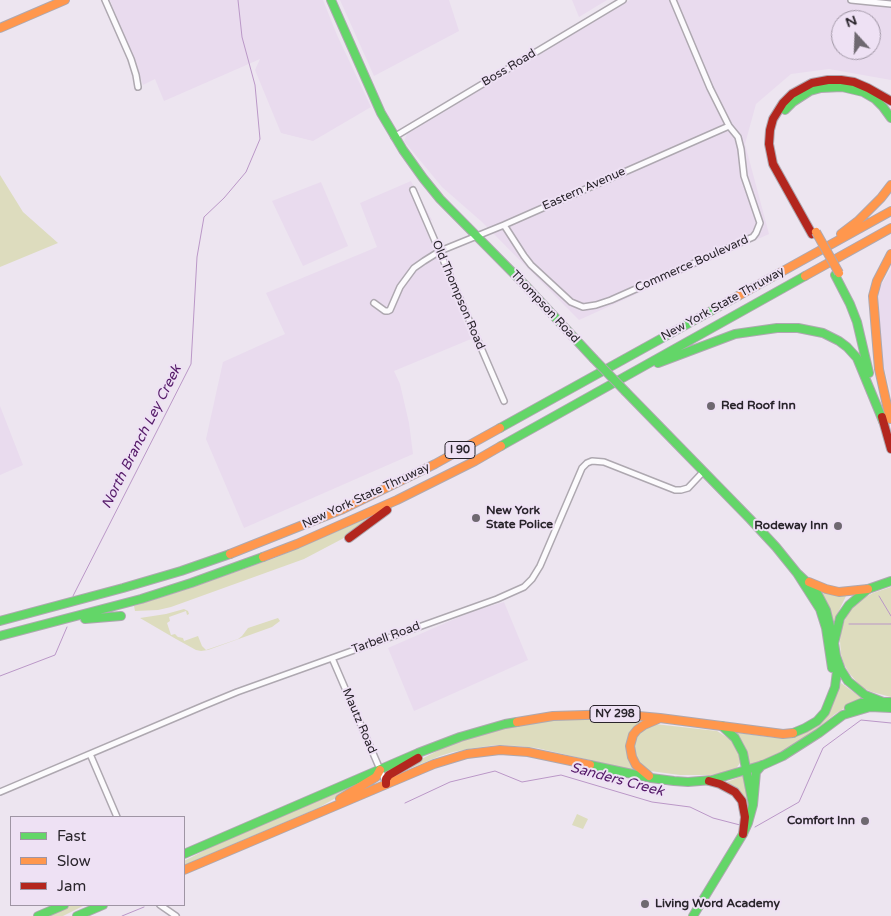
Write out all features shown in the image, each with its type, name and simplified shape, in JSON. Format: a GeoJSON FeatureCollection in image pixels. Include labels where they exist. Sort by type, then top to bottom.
{"type":"FeatureCollection","features":[{"type":"Feature","properties":{"kind":"main road"},"geometry":{"type":"LineString","coordinates":[[0,28],[65,0]]}},
{"type":"Feature","properties":{"kind":"main road","name":"Thompson Road"},"geometry":{"type":"LineString","coordinates":[[331,0],[374,99],[394,137],[431,188],[776,546],[797,573],[816,592],[826,610],[834,643]]}},
{"type":"Feature","properties":{"kind":"main road"},"geometry":{"type":"LineString","coordinates":[[888,421],[866,361],[857,322],[850,304],[837,274],[773,164],[769,144],[773,119],[783,103],[792,94],[812,83],[828,80],[854,82],[891,101]]}},
{"type":"Feature","properties":{"kind":"main road"},"geometry":{"type":"LineString","coordinates":[[814,233],[777,159],[773,136],[780,116],[801,96],[810,91],[832,86],[863,92],[875,99],[891,118]]}},
{"type":"Feature","properties":{"kind":"main road"},"geometry":{"type":"LineString","coordinates":[[828,246],[858,221],[891,185]]}},
{"type":"Feature","properties":{"kind":"main road","name":"New York State Thruway"},"geometry":{"type":"LineString","coordinates":[[0,621],[181,571],[247,548],[343,509],[460,450],[891,211]]}},
{"type":"Feature","properties":{"kind":"main road","name":"New York State Thruway"},"geometry":{"type":"LineString","coordinates":[[0,636],[141,599],[191,583],[248,563],[328,531],[414,492],[475,461],[891,228]]}},
{"type":"Feature","properties":{"kind":"main road"},"geometry":{"type":"LineString","coordinates":[[891,254],[877,281],[874,296],[877,351],[891,449]]}},
{"type":"Feature","properties":{"kind":"main road"},"geometry":{"type":"LineString","coordinates":[[629,374],[735,334],[777,328],[798,328],[832,336],[847,346],[857,358],[888,421]]}},
{"type":"Feature","properties":{"kind":"main road"},"geometry":{"type":"LineString","coordinates":[[349,538],[414,492]]}},
{"type":"Feature","properties":{"kind":"main road"},"geometry":{"type":"LineString","coordinates":[[797,573],[816,602],[823,618],[835,687]]}},
{"type":"Feature","properties":{"kind":"main road","name":"NY 298"},"geometry":{"type":"LineString","coordinates":[[185,854],[449,741],[498,726],[534,718],[617,714],[783,734],[796,732],[821,717],[828,705],[835,687],[837,671],[834,643],[837,627],[843,613],[849,605],[868,589],[891,581]]}},
{"type":"Feature","properties":{"kind":"main road","name":"Thompson Road"},"geometry":{"type":"LineString","coordinates":[[807,582],[839,592],[868,589]]}},
{"type":"Feature","properties":{"kind":"main road"},"geometry":{"type":"LineString","coordinates":[[65,619],[77,620],[121,616]]}},
{"type":"Feature","properties":{"kind":"main road"},"geometry":{"type":"LineString","coordinates":[[836,656],[841,670],[848,680],[865,695],[887,702]]}},
{"type":"Feature","properties":{"kind":"main road"},"geometry":{"type":"LineString","coordinates":[[801,745],[835,716],[849,708],[861,703],[887,702]]}},
{"type":"Feature","properties":{"kind":"main road"},"geometry":{"type":"LineString","coordinates":[[185,870],[434,764],[458,756],[500,750],[528,752],[651,778],[674,781],[704,780],[721,778],[783,756],[851,712],[870,707],[891,708]]}},
{"type":"Feature","properties":{"kind":"main road"},"geometry":{"type":"LineString","coordinates":[[651,778],[636,765],[630,746],[633,735],[637,730],[660,718]]}},
{"type":"Feature","properties":{"kind":"main road"},"geometry":{"type":"LineString","coordinates":[[722,726],[735,738],[743,753],[752,806]]}},
{"type":"Feature","properties":{"kind":"main road"},"geometry":{"type":"LineString","coordinates":[[386,784],[386,779],[389,775],[449,741]]}},
{"type":"Feature","properties":{"kind":"main road"},"geometry":{"type":"LineString","coordinates":[[693,916],[743,834],[752,806],[754,778],[762,765]]}},
{"type":"Feature","properties":{"kind":"main road"},"geometry":{"type":"LineString","coordinates":[[318,813],[376,777],[380,770]]}},
{"type":"Feature","properties":{"kind":"main road"},"geometry":{"type":"LineString","coordinates":[[704,780],[730,789],[742,801],[745,817],[743,834]]}},
{"type":"Feature","properties":{"kind":"main road"},"geometry":{"type":"LineString","coordinates":[[185,858],[214,841]]}},
{"type":"Feature","properties":{"kind":"main road"},"geometry":{"type":"LineString","coordinates":[[38,916],[62,906]]}},
{"type":"Feature","properties":{"kind":"main road"},"geometry":{"type":"LineString","coordinates":[[76,916],[91,906]]}},
{"type":"Feature","properties":{"kind":"main road"},"geometry":{"type":"LineString","coordinates":[[76,916],[101,906]]}},
{"type":"Feature","properties":{"kind":"street"},"geometry":{"type":"LineString","coordinates":[[105,0],[131,59],[138,87]]}},
{"type":"Feature","properties":{"kind":"street","name":"Boss Road"},"geometry":{"type":"LineString","coordinates":[[394,137],[623,0]]}},
{"type":"Feature","properties":{"kind":"street","name":"Commerce Boulevard"},"geometry":{"type":"LineString","coordinates":[[504,224],[531,265],[571,302],[587,307],[611,300],[753,236],[758,231],[760,223],[744,176],[738,137],[729,126],[710,88],[673,0]]}},
{"type":"Feature","properties":{"kind":"street"},"geometry":{"type":"LineString","coordinates":[[851,0],[891,4]]}},
{"type":"Feature","properties":{"kind":"street","name":"Eastern Avenue"},"geometry":{"type":"LineString","coordinates":[[374,303],[388,312],[400,287],[414,268],[440,251],[729,126]]}},
{"type":"Feature","properties":{"kind":"street","name":"Old Thompson Road"},"geometry":{"type":"LineString","coordinates":[[413,190],[504,401]]}},
{"type":"Feature","properties":{"kind":"street","name":"Tarbell Road"},"geometry":{"type":"LineString","coordinates":[[0,792],[203,706],[497,599],[524,587],[532,579],[540,566],[582,468],[587,463],[592,461],[604,462],[675,490],[688,488],[703,472]]}},
{"type":"Feature","properties":{"kind":"street","name":"Mautz Road"},"geometry":{"type":"LineString","coordinates":[[332,658],[386,784]]}},
{"type":"Feature","properties":{"kind":"street"},"geometry":{"type":"LineString","coordinates":[[90,754],[117,816]]}},
{"type":"Feature","properties":{"kind":"street"},"geometry":{"type":"LineString","coordinates":[[161,906],[176,916]]}},
{"type":"Feature","properties":{"kind":"shaded area"},"geometry":{"type":"Polygon","coordinates":[[[110,0],[323,0],[337,35],[371,107],[313,141],[281,133],[255,70],[260,59],[164,101],[155,79],[143,85],[110,0]]]}},
{"type":"Feature","properties":{"kind":"shaded area"},"geometry":{"type":"Polygon","coordinates":[[[340,0],[449,0],[459,31],[374,76],[340,0]]]}},
{"type":"Feature","properties":{"kind":"shaded area"},"geometry":{"type":"Polygon","coordinates":[[[572,0],[607,0],[579,17],[572,0]]]}},
{"type":"Feature","properties":{"kind":"shaded area"},"geometry":{"type":"Polygon","coordinates":[[[630,0],[891,0],[891,80],[829,69],[791,74],[756,104],[745,144],[769,234],[579,320],[482,222],[442,187],[404,141],[407,134],[630,0]]]}},
{"type":"Feature","properties":{"kind":"shaded area"},"geometry":{"type":"Polygon","coordinates":[[[411,181],[432,220],[423,223],[471,339],[394,371],[400,384],[409,423],[413,454],[244,528],[206,439],[223,362],[285,334],[266,293],[377,247],[360,203],[411,181]]]}},
{"type":"Feature","properties":{"kind":"shaded area"},"geometry":{"type":"Polygon","coordinates":[[[321,182],[348,246],[303,266],[272,201],[321,182]]]}},
{"type":"Feature","properties":{"kind":"shaded area"},"geometry":{"type":"Polygon","coordinates":[[[891,269],[891,392],[878,347],[878,290],[891,269]]]}},
{"type":"Feature","properties":{"kind":"shaded area"},"geometry":{"type":"Polygon","coordinates":[[[0,406],[23,465],[0,475],[0,406]]]}},
{"type":"Feature","properties":{"kind":"shaded area"},"geometry":{"type":"Polygon","coordinates":[[[504,602],[528,660],[414,711],[388,648],[473,611],[504,602]]]}},
{"type":"Feature","properties":{"kind":"green space"},"geometry":{"type":"Polygon","coordinates":[[[0,175],[23,212],[58,243],[0,267],[0,175]]]}},
{"type":"Feature","properties":{"kind":"green space"},"geometry":{"type":"Polygon","coordinates":[[[366,519],[360,527],[342,539],[304,559],[171,607],[158,610],[135,611],[134,606],[275,558],[366,519]]]}},
{"type":"Feature","properties":{"kind":"green space"},"geometry":{"type":"Polygon","coordinates":[[[891,587],[891,697],[863,688],[856,681],[844,664],[840,641],[844,622],[856,604],[873,593],[891,587]]]}},
{"type":"Feature","properties":{"kind":"green space"},"geometry":{"type":"Polygon","coordinates":[[[820,593],[846,596],[833,623],[831,622],[820,593]]]}},
{"type":"Feature","properties":{"kind":"green space"},"geometry":{"type":"Polygon","coordinates":[[[184,609],[188,611],[189,614],[187,615],[186,611],[169,617],[170,621],[167,623],[171,635],[175,634],[183,638],[184,641],[198,636],[206,650],[238,639],[248,628],[278,618],[280,621],[272,627],[208,650],[201,651],[196,650],[140,618],[184,609]]]}},
{"type":"Feature","properties":{"kind":"green space"},"geometry":{"type":"Polygon","coordinates":[[[841,683],[863,699],[835,714],[789,748],[750,765],[743,743],[732,732],[775,738],[796,736],[807,732],[817,725],[830,710],[841,683]]]}},
{"type":"Feature","properties":{"kind":"green space"},"geometry":{"type":"Polygon","coordinates":[[[569,718],[611,718],[641,722],[630,734],[637,771],[537,748],[496,745],[453,752],[394,775],[394,773],[455,742],[497,730],[569,718]]]}},
{"type":"Feature","properties":{"kind":"green space"},"geometry":{"type":"Polygon","coordinates":[[[655,724],[717,731],[734,743],[740,763],[735,770],[711,775],[680,775],[650,771],[641,766],[637,761],[634,747],[638,734],[646,727],[655,724]]]}},
{"type":"Feature","properties":{"kind":"green space"},"geometry":{"type":"Polygon","coordinates":[[[745,775],[749,793],[749,813],[737,791],[727,782],[745,775]]]}},
{"type":"Feature","properties":{"kind":"green space"},"geometry":{"type":"Polygon","coordinates":[[[371,778],[318,808],[185,865],[185,860],[227,839],[371,778]]]}},
{"type":"Feature","properties":{"kind":"green space"},"geometry":{"type":"Polygon","coordinates":[[[577,814],[588,819],[583,829],[572,825],[577,814]]]}},
{"type":"Feature","properties":{"kind":"green space"},"geometry":{"type":"Polygon","coordinates":[[[70,906],[83,906],[63,916],[46,916],[70,906]]]}},
{"type":"Feature","properties":{"kind":"waterway","name":"North Branch Ley Creek"},"geometry":{"type":"LineString","coordinates":[[73,596],[191,364],[197,257],[204,217],[224,198],[246,172],[260,139],[255,85],[242,37],[238,0]]}},
{"type":"Feature","properties":{"kind":"waterway"},"geometry":{"type":"LineString","coordinates":[[879,596],[891,616]]}},
{"type":"Feature","properties":{"kind":"waterway"},"geometry":{"type":"LineString","coordinates":[[849,624],[891,624]]}},
{"type":"Feature","properties":{"kind":"waterway","name":"North Branch Ley Creek"},"geometry":{"type":"LineString","coordinates":[[0,676],[55,655],[67,627]]}},
{"type":"Feature","properties":{"kind":"waterway","name":"Sanders Creek"},"geometry":{"type":"LineString","coordinates":[[755,827],[799,802],[823,748],[861,720],[891,723]]}},
{"type":"Feature","properties":{"kind":"waterway","name":"Sanders Creek"},"geometry":{"type":"LineString","coordinates":[[405,803],[450,782],[495,771],[522,782],[561,775],[652,802],[690,807],[713,818],[740,825]]}},
{"type":"Feature","properties":{"kind":"waterway","name":"Sanders Creek"},"geometry":{"type":"LineString","coordinates":[[122,916],[144,907]]}},
{"type":"Feature","properties":{"kind":"traffic: fast"},"geometry":{"type":"LineString","coordinates":[[331,0],[381,113],[403,150],[423,178],[440,199],[525,285],[593,358]]}},
{"type":"Feature","properties":{"kind":"traffic: fast"},"geometry":{"type":"LineString","coordinates":[[785,110],[793,102],[810,91],[821,88],[842,87],[863,92],[875,99],[891,118]]}},
{"type":"Feature","properties":{"kind":"traffic: fast"},"geometry":{"type":"LineString","coordinates":[[835,275],[857,322],[869,373]]}},
{"type":"Feature","properties":{"kind":"traffic: fast"},"geometry":{"type":"LineString","coordinates":[[501,446],[805,276]]}},
{"type":"Feature","properties":{"kind":"traffic: fast"},"geometry":{"type":"LineString","coordinates":[[500,428],[738,296]]}},
{"type":"Feature","properties":{"kind":"traffic: fast"},"geometry":{"type":"LineString","coordinates":[[658,363],[735,334],[777,328],[798,328],[823,333],[839,341],[857,358],[883,421]]}},
{"type":"Feature","properties":{"kind":"traffic: fast"},"geometry":{"type":"LineString","coordinates":[[593,358],[626,392]]}},
{"type":"Feature","properties":{"kind":"traffic: fast"},"geometry":{"type":"LineString","coordinates":[[626,392],[750,519],[797,573],[816,591],[826,610],[834,643]]}},
{"type":"Feature","properties":{"kind":"traffic: fast"},"geometry":{"type":"LineString","coordinates":[[0,621],[123,588],[230,554]]}},
{"type":"Feature","properties":{"kind":"traffic: fast"},"geometry":{"type":"LineString","coordinates":[[0,636],[141,599],[263,557]]}},
{"type":"Feature","properties":{"kind":"traffic: fast"},"geometry":{"type":"LineString","coordinates":[[797,573],[820,609],[826,628],[832,668]]}},
{"type":"Feature","properties":{"kind":"traffic: fast"},"geometry":{"type":"LineString","coordinates":[[891,581],[868,589],[849,605],[840,618],[834,643],[841,670],[848,681],[865,695],[883,702],[891,702]]}},
{"type":"Feature","properties":{"kind":"traffic: fast"},"geometry":{"type":"LineString","coordinates":[[85,619],[121,616]]}},
{"type":"Feature","properties":{"kind":"traffic: fast"},"geometry":{"type":"LineString","coordinates":[[793,733],[817,721],[825,712],[835,687],[836,656]]}},
{"type":"Feature","properties":{"kind":"traffic: fast"},"geometry":{"type":"LineString","coordinates":[[849,708],[861,703],[878,702]]}},
{"type":"Feature","properties":{"kind":"traffic: fast"},"geometry":{"type":"LineString","coordinates":[[590,765],[674,781],[712,780],[763,765],[783,756],[843,715],[870,707],[891,708]]}},
{"type":"Feature","properties":{"kind":"traffic: fast"},"geometry":{"type":"LineString","coordinates":[[185,854],[418,753],[460,737],[517,722]]}},
{"type":"Feature","properties":{"kind":"traffic: fast"},"geometry":{"type":"LineString","coordinates":[[693,916],[743,834],[753,805],[743,753],[735,738],[722,726]]}},
{"type":"Feature","properties":{"kind":"traffic: fast"},"geometry":{"type":"LineString","coordinates":[[753,805],[756,772],[762,765]]}},
{"type":"Feature","properties":{"kind":"traffic: fast"},"geometry":{"type":"LineString","coordinates":[[38,916],[62,906]]}},
{"type":"Feature","properties":{"kind":"traffic: fast"},"geometry":{"type":"LineString","coordinates":[[77,916],[101,906]]}},
{"type":"Feature","properties":{"kind":"traffic: slow"},"geometry":{"type":"LineString","coordinates":[[0,28],[65,0]]}},
{"type":"Feature","properties":{"kind":"traffic: slow"},"geometry":{"type":"LineString","coordinates":[[841,234],[858,221],[891,185]]}},
{"type":"Feature","properties":{"kind":"traffic: slow"},"geometry":{"type":"LineString","coordinates":[[738,296],[891,211]]}},
{"type":"Feature","properties":{"kind":"traffic: slow"},"geometry":{"type":"LineString","coordinates":[[805,276],[891,228]]}},
{"type":"Feature","properties":{"kind":"traffic: slow"},"geometry":{"type":"LineString","coordinates":[[816,232],[839,273]]}},
{"type":"Feature","properties":{"kind":"traffic: slow"},"geometry":{"type":"LineString","coordinates":[[890,419],[879,369],[873,296],[877,281],[891,254]]}},
{"type":"Feature","properties":{"kind":"traffic: slow"},"geometry":{"type":"LineString","coordinates":[[230,554],[343,509],[435,464],[500,428]]}},
{"type":"Feature","properties":{"kind":"traffic: slow"},"geometry":{"type":"LineString","coordinates":[[263,557],[397,500],[501,446]]}},
{"type":"Feature","properties":{"kind":"traffic: slow"},"geometry":{"type":"LineString","coordinates":[[809,582],[839,592],[868,589]]}},
{"type":"Feature","properties":{"kind":"traffic: slow"},"geometry":{"type":"LineString","coordinates":[[517,722],[553,716],[617,714],[783,734],[793,733]]}},
{"type":"Feature","properties":{"kind":"traffic: slow"},"geometry":{"type":"LineString","coordinates":[[649,776],[636,765],[630,746],[633,735],[637,730],[658,719]]}},
{"type":"Feature","properties":{"kind":"traffic: slow"},"geometry":{"type":"LineString","coordinates":[[185,870],[434,764],[467,754],[500,750],[528,752],[590,765]]}},
{"type":"Feature","properties":{"kind":"traffic: slow"},"geometry":{"type":"LineString","coordinates":[[340,799],[376,777],[380,770]]}},
{"type":"Feature","properties":{"kind":"traffic: jam"},"geometry":{"type":"LineString","coordinates":[[812,234],[773,164],[769,144],[773,119],[783,103],[792,94],[812,83],[828,80],[854,82],[891,101]]}},
{"type":"Feature","properties":{"kind":"traffic: jam"},"geometry":{"type":"LineString","coordinates":[[882,417],[891,449]]}},
{"type":"Feature","properties":{"kind":"traffic: jam"},"geometry":{"type":"LineString","coordinates":[[349,538],[387,510]]}},
{"type":"Feature","properties":{"kind":"traffic: jam"},"geometry":{"type":"LineString","coordinates":[[386,784],[386,779],[389,775],[418,758]]}},
{"type":"Feature","properties":{"kind":"traffic: jam"},"geometry":{"type":"LineString","coordinates":[[709,781],[720,784],[735,792],[742,801],[745,817],[743,834]]}},
{"type":"Feature","properties":{"kind":"place","name":"Red Roof Inn"},"geometry":{"type":"Point","coordinates":[711,406]}},
{"type":"Feature","properties":{"kind":"place","name":"New York State Police"},"geometry":{"type":"Point","coordinates":[476,518]}},
{"type":"Feature","properties":{"kind":"place","name":"Rodeway Inn"},"geometry":{"type":"Point","coordinates":[838,526]}},
{"type":"Feature","properties":{"kind":"place","name":"Comfort Inn"},"geometry":{"type":"Point","coordinates":[865,821]}},
{"type":"Feature","properties":{"kind":"place","name":"Living Word Academy"},"geometry":{"type":"Point","coordinates":[645,904]}}]}
